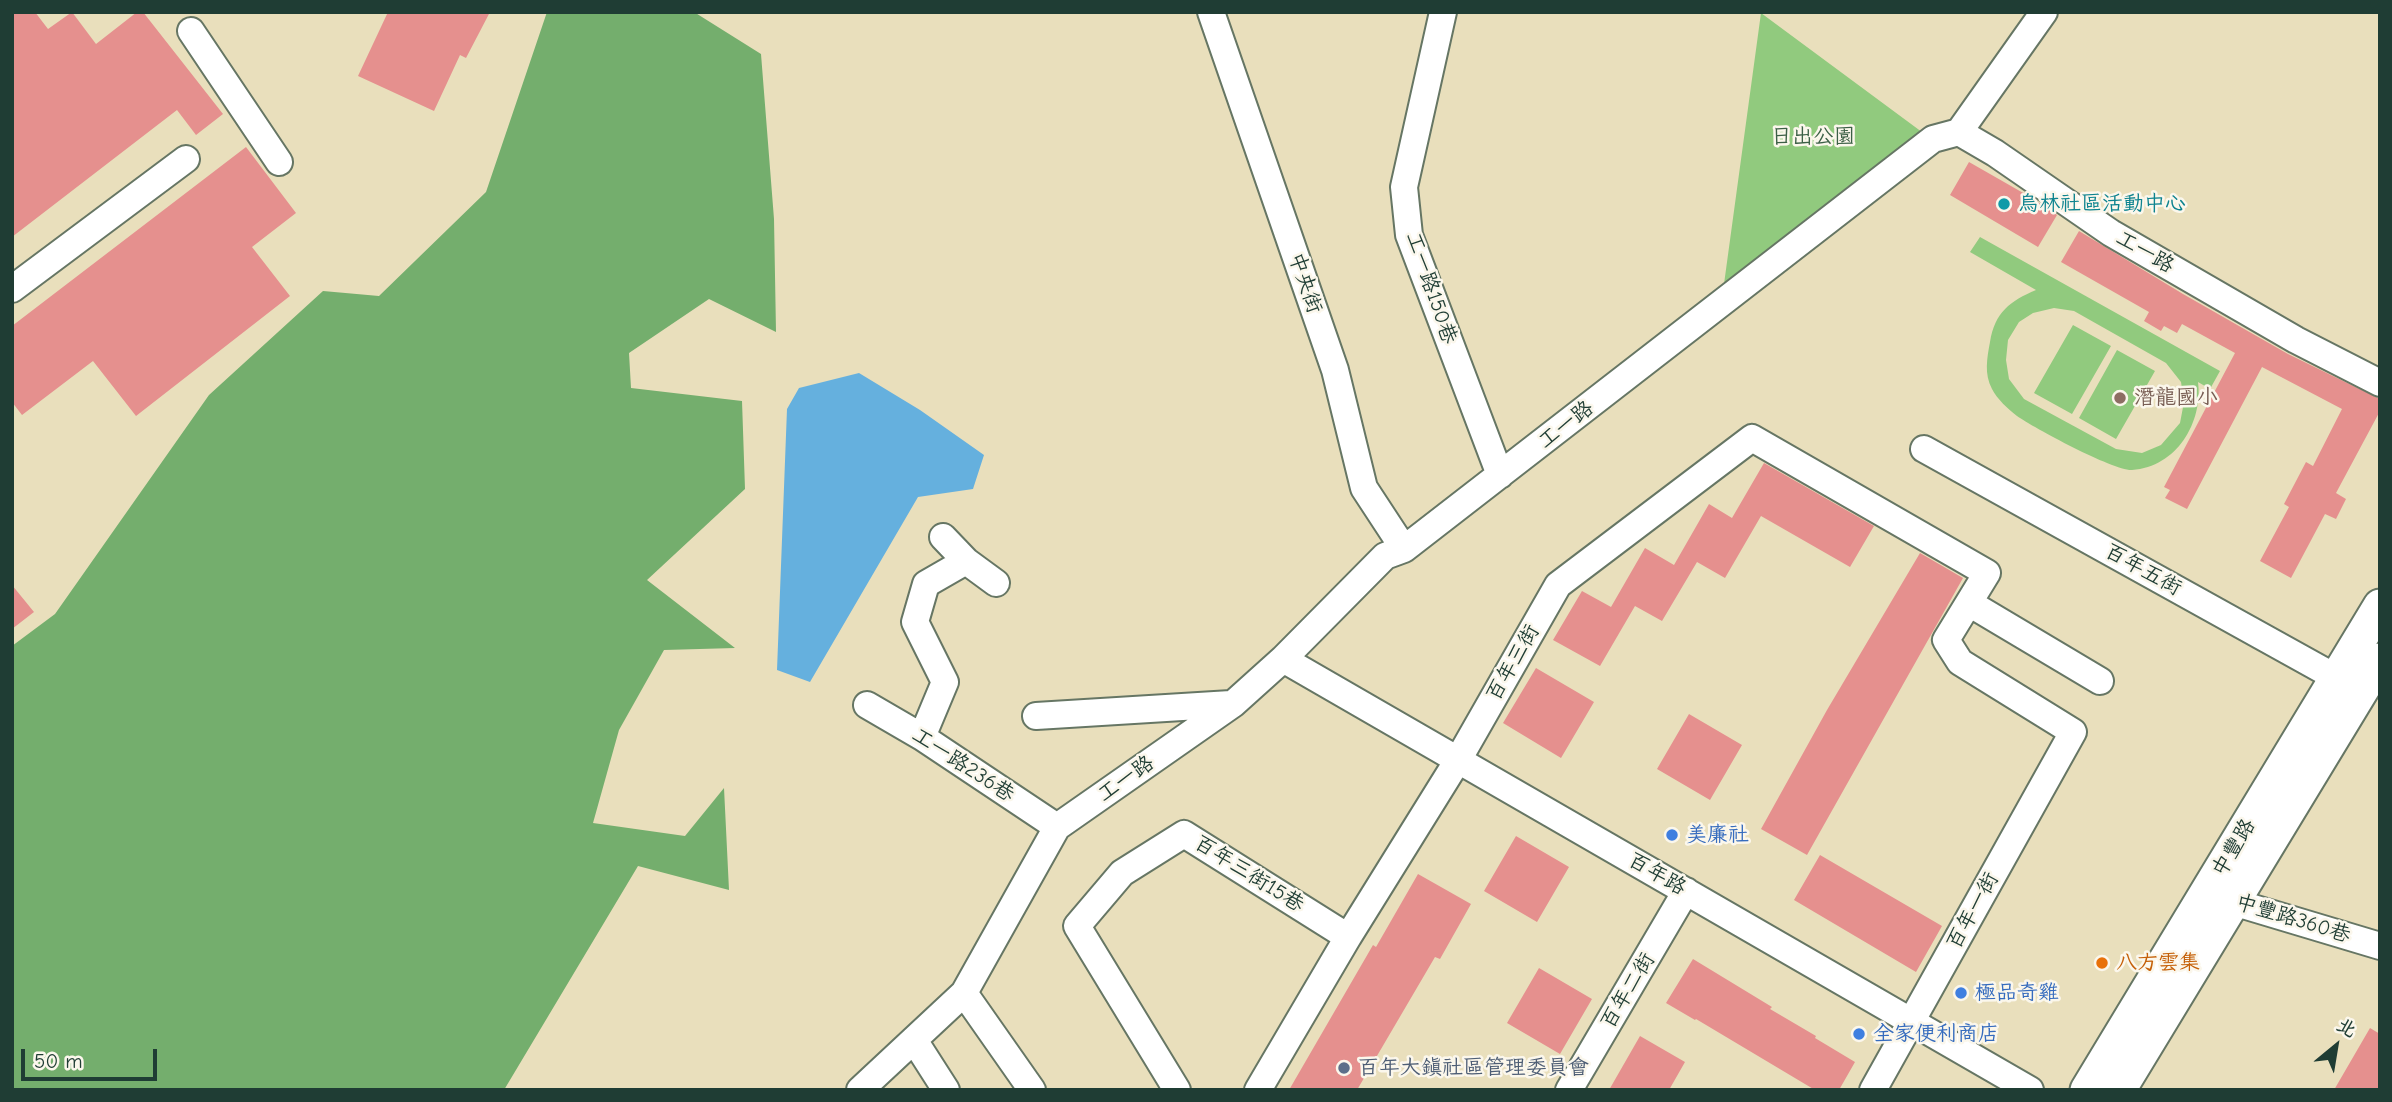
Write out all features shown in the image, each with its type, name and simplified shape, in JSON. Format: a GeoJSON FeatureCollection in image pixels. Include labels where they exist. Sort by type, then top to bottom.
{"type":"FeatureCollection","features":[{"type":"Feature","properties":{"kind":"main road","name":"中豐路"},"geometry":{"type":"LineString","coordinates":[[2119,1090],[2221,896],[2349,684],[2380,606]]}},
{"type":"Feature","properties":{"kind":"main road","name":"中豐路"},"geometry":{"type":"LineString","coordinates":[[2349,684],[2380,660]]}},
{"type":"Feature","properties":{"kind":"main road","name":"中豐路"},"geometry":{"type":"LineString","coordinates":[[2087,1090],[2221,896]]}},
{"type":"Feature","properties":{"kind":"street","name":"中央街"},"geometry":{"type":"LineString","coordinates":[[1211,12],[1335,370],[1364,488],[1404,549]]}},
{"type":"Feature","properties":{"kind":"street","name":"工一路150巷"},"geometry":{"type":"LineString","coordinates":[[1443,12],[1404,187],[1409,235],[1500,475]]}},
{"type":"Feature","properties":{"kind":"street"},"geometry":{"type":"LineString","coordinates":[[1959,132],[2044,12]]}},
{"type":"Feature","properties":{"kind":"street"},"geometry":{"type":"LineString","coordinates":[[191,31],[279,163]]}},
{"type":"Feature","properties":{"kind":"street","name":"工一路"},"geometry":{"type":"LineString","coordinates":[[860,1090],[964,993],[1057,827],[1233,704],[1283,659],[1385,556],[1404,549],[1933,139],[1959,132],[1995,153],[2111,233],[2296,340],[2380,383]]}},
{"type":"Feature","properties":{"kind":"street"},"geometry":{"type":"LineString","coordinates":[[12,289],[186,159]]}},
{"type":"Feature","properties":{"kind":"street","name":"百年三街"},"geometry":{"type":"LineString","coordinates":[[1258,1090],[1348,937],[1458,760],[1558,585],[1752,438],[1987,573],[1969,603]]}},
{"type":"Feature","properties":{"kind":"street","name":"百年五街"},"geometry":{"type":"LineString","coordinates":[[1924,449],[2349,684]]}},
{"type":"Feature","properties":{"kind":"street"},"geometry":{"type":"LineString","coordinates":[[943,537],[965,561],[996,583]]}},
{"type":"Feature","properties":{"kind":"street"},"geometry":{"type":"LineString","coordinates":[[922,737],[945,682],[915,622],[926,584],[965,561]]}},
{"type":"Feature","properties":{"kind":"street"},"geometry":{"type":"LineString","coordinates":[[1969,603],[2100,681]]}},
{"type":"Feature","properties":{"kind":"street","name":"百年一街"},"geometry":{"type":"LineString","coordinates":[[1873,1090],[2073,732],[1960,662],[1946,640],[1969,603]]}},
{"type":"Feature","properties":{"kind":"street","name":"百年路"},"geometry":{"type":"LineString","coordinates":[[1283,659],[2030,1090]]}},
{"type":"Feature","properties":{"kind":"street"},"geometry":{"type":"LineString","coordinates":[[1036,716],[1233,704]]}},
{"type":"Feature","properties":{"kind":"street","name":"工一路236巷"},"geometry":{"type":"LineString","coordinates":[[867,705],[922,737],[1057,827]]}},
{"type":"Feature","properties":{"kind":"street","name":"百年三街15巷"},"geometry":{"type":"LineString","coordinates":[[1177,1090],[1077,926],[1122,873],[1184,834],[1348,937]]}},
{"type":"Feature","properties":{"kind":"street","name":"百年二街"},"geometry":{"type":"LineString","coordinates":[[1569,1090],[1686,891]]}},
{"type":"Feature","properties":{"kind":"street","name":"中豐路360巷"},"geometry":{"type":"LineString","coordinates":[[2221,896],[2380,946]]}},
{"type":"Feature","properties":{"kind":"street"},"geometry":{"type":"LineString","coordinates":[[964,993],[1032,1090]]}},
{"type":"Feature","properties":{"kind":"street"},"geometry":{"type":"LineString","coordinates":[[914,1040],[946,1090]]}},
{"type":"Feature","properties":{"kind":"green space"},"geometry":{"type":"Polygon","coordinates":[[[547,12],[694,12],[761,54],[774,219],[776,332],[709,299],[629,353],[631,388],[742,401],[745,489],[647,580],[735,648],[664,650],[619,730],[593,823],[685,836],[724,788],[729,890],[638,866],[504,1090],[12,1090],[12,646],[55,614],[209,395],[323,291],[379,296],[486,192],[547,12]]]}},
{"type":"Feature","properties":{"kind":"green space","name":"日出公園"},"geometry":{"type":"Polygon","coordinates":[[[1761,13],[1930,138],[1724,284],[1761,13]]]}},
{"type":"Feature","properties":{"kind":"green space"},"geometry":{"type":"Polygon","coordinates":[[[1980,237],[2220,371],[2210,389],[2198,382],[2196,412],[2191,427],[2174,451],[2162,461],[2148,467],[2132,470],[2123,468],[2092,457],[2056,439],[2006,407],[1994,393],[1988,378],[1987,360],[1992,332],[2000,315],[2011,303],[2036,290],[1970,252],[1980,237]],[[2054,308],[2033,313],[2019,322],[2008,340],[2006,360],[2009,379],[2024,399],[2116,449],[2142,453],[2161,445],[2180,423],[2184,402],[2181,382],[2166,363],[2074,311],[2054,308]]]}},
{"type":"Feature","properties":{"kind":"green space"},"geometry":{"type":"Polygon","coordinates":[[[2073,325],[2111,346],[2072,414],[2034,393],[2073,325]]]}},
{"type":"Feature","properties":{"kind":"green space"},"geometry":{"type":"Polygon","coordinates":[[[2117,350],[2155,371],[2116,439],[2079,418],[2117,350]]]}},
{"type":"Feature","properties":{"kind":"water"},"geometry":{"type":"Polygon","coordinates":[[[859,373],[920,410],[984,455],[973,489],[918,497],[810,682],[777,670],[787,409],[799,388],[859,373]]]}},
{"type":"Feature","properties":{"kind":"building"},"geometry":{"type":"Polygon","coordinates":[[[12,12],[35,12],[48,29],[72,12],[96,44],[137,12],[143,12],[223,114],[196,135],[177,110],[12,237],[12,12]]]}},
{"type":"Feature","properties":{"kind":"building"},"geometry":{"type":"Polygon","coordinates":[[[388,12],[490,12],[466,58],[460,55],[434,111],[358,76],[388,12]]]}},
{"type":"Feature","properties":{"kind":"building"},"geometry":{"type":"Polygon","coordinates":[[[246,147],[296,213],[252,247],[290,296],[136,416],[93,361],[22,415],[12,402],[12,326],[246,147]]]}},
{"type":"Feature","properties":{"kind":"building","name":"烏林社區活動中心"},"geometry":{"type":"Polygon","coordinates":[[[1969,162],[2057,215],[2038,247],[1950,195],[1969,162]]]}},
{"type":"Feature","properties":{"kind":"building"},"geometry":{"type":"Polygon","coordinates":[[[2079,231],[2288,354],[2380,399],[2380,411],[2336,493],[2346,499],[2336,519],[2325,514],[2291,578],[2260,561],[2289,507],[2284,504],[2306,462],[2313,466],[2342,409],[2262,367],[2187,509],[2165,498],[2170,490],[2164,487],[2235,353],[2182,324],[2177,333],[2164,326],[2161,331],[2144,321],[2149,312],[2061,262],[2079,231]]]}},
{"type":"Feature","properties":{"kind":"building"},"geometry":{"type":"Polygon","coordinates":[[[1764,463],[1874,526],[1850,567],[1761,516],[1725,578],[1697,562],[1662,621],[1635,606],[1600,666],[1553,640],[1582,591],[1611,607],[1645,548],[1674,565],[1709,504],[1732,518],[1764,463]]]}},
{"type":"Feature","properties":{"kind":"building"},"geometry":{"type":"Polygon","coordinates":[[[1920,553],[1963,578],[1807,855],[1761,829],[1827,710],[1920,553]]]}},
{"type":"Feature","properties":{"kind":"building"},"geometry":{"type":"Polygon","coordinates":[[[12,585],[34,612],[12,629],[12,585]]]}},
{"type":"Feature","properties":{"kind":"building"},"geometry":{"type":"Polygon","coordinates":[[[1536,668],[1594,702],[1561,758],[1503,723],[1536,668]]]}},
{"type":"Feature","properties":{"kind":"building"},"geometry":{"type":"Polygon","coordinates":[[[1689,714],[1742,745],[1710,800],[1657,769],[1689,714]]]}},
{"type":"Feature","properties":{"kind":"building"},"geometry":{"type":"Polygon","coordinates":[[[1516,836],[1569,867],[1537,922],[1484,891],[1516,836]]]}},
{"type":"Feature","properties":{"kind":"building"},"geometry":{"type":"Polygon","coordinates":[[[1820,855],[1942,926],[1916,972],[1794,900],[1820,855]]]}},
{"type":"Feature","properties":{"kind":"building"},"geometry":{"type":"Polygon","coordinates":[[[1418,874],[1471,904],[1440,959],[1435,957],[1357,1090],[1289,1090],[1373,945],[1376,947],[1418,874]]]}},
{"type":"Feature","properties":{"kind":"building"},"geometry":{"type":"Polygon","coordinates":[[[1693,959],[1855,1062],[1839,1090],[1815,1090],[1666,1003],[1693,959]]]}},
{"type":"Feature","properties":{"kind":"building"},"geometry":{"type":"Polygon","coordinates":[[[1539,968],[1592,999],[1560,1054],[1507,1023],[1539,968]]]}},
{"type":"Feature","properties":{"kind":"building"},"geometry":{"type":"Polygon","coordinates":[[[2370,1028],[2380,1034],[2380,1090],[2334,1090],[2370,1028]]]}},
{"type":"Feature","properties":{"kind":"building"},"geometry":{"type":"Polygon","coordinates":[[[1640,1036],[1685,1062],[1669,1090],[1609,1090],[1640,1036]]]}},
{"type":"Feature","properties":{"kind":"place","name":"烏林社區活動中心"},"geometry":{"type":"Point","coordinates":[2004,204]}},
{"type":"Feature","properties":{"kind":"place","name":"潛龍國小"},"geometry":{"type":"Point","coordinates":[2120,398]}},
{"type":"Feature","properties":{"kind":"place","name":"美廉社"},"geometry":{"type":"Point","coordinates":[1672,835]}},
{"type":"Feature","properties":{"kind":"place","name":"八方雲集"},"geometry":{"type":"Point","coordinates":[2102,963]}},
{"type":"Feature","properties":{"kind":"place","name":"極品奇雞"},"geometry":{"type":"Point","coordinates":[1961,993]}},
{"type":"Feature","properties":{"kind":"place","name":"全家便利商店"},"geometry":{"type":"Point","coordinates":[1859,1034]}},
{"type":"Feature","properties":{"kind":"place","name":"百年大鎮社區管理委員會"},"geometry":{"type":"Point","coordinates":[1344,1068]}}]}
